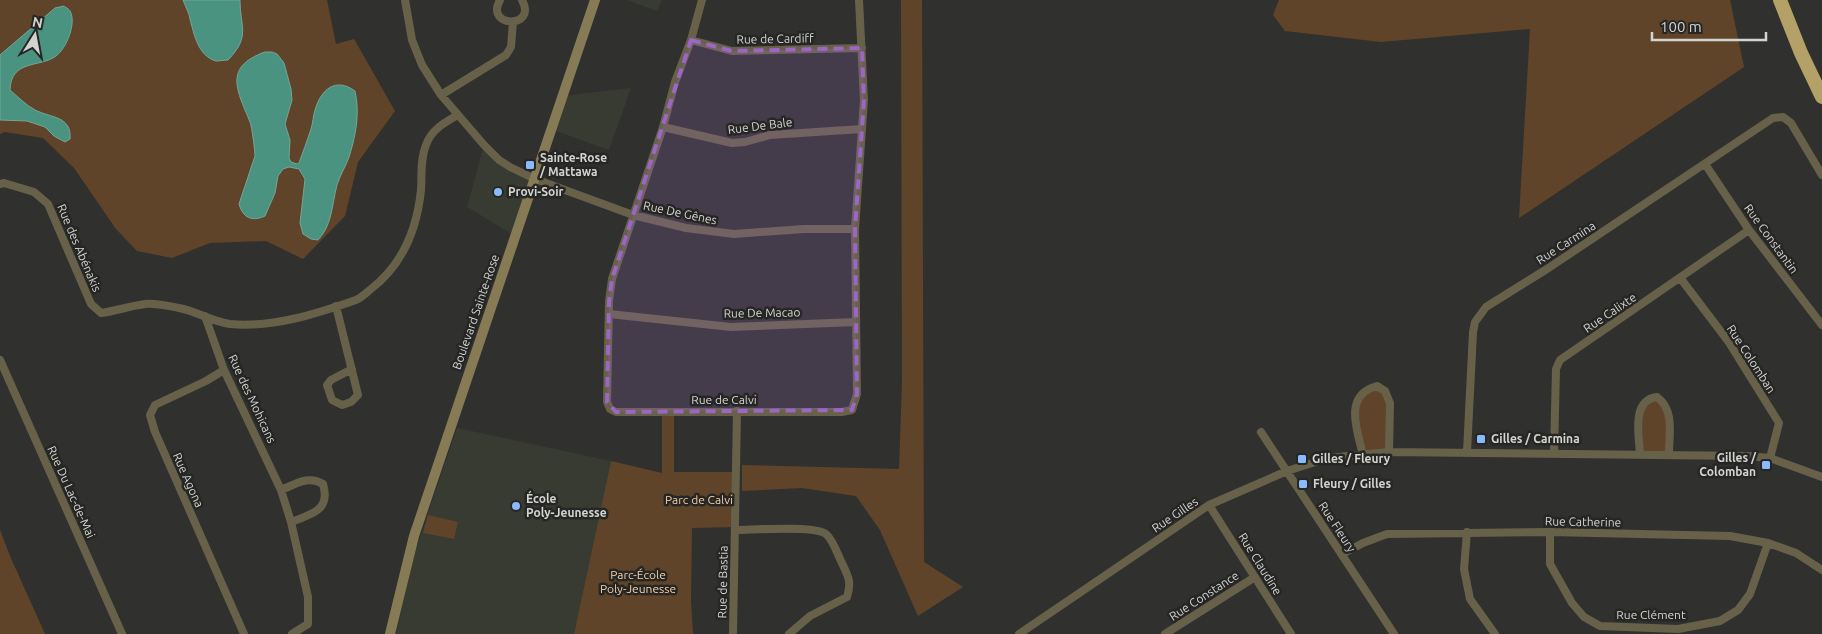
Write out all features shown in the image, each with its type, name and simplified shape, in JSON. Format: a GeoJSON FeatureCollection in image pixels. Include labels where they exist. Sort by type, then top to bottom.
{"type":"FeatureCollection","features":[{"type":"Feature","properties":{"kind":"highway"},"geometry":{"type":"LineString","coordinates":[[1780,0],[1801,54],[1822,97]]}},
{"type":"Feature","properties":{"kind":"street","name":"Rue De Gênes"},"geometry":{"type":"LineString","coordinates":[[405,0],[415,47],[422,65],[440,95],[499,160],[535,179],[634,215],[686,228],[734,234],[804,229],[856,229]]}},
{"type":"Feature","properties":{"kind":"street"},"geometry":{"type":"LineString","coordinates":[[500,0],[497,8],[500,17],[508,22],[518,21],[524,15],[525,6],[522,0]]}},
{"type":"Feature","properties":{"kind":"street","name":"Boulevard Sainte-Rose"},"geometry":{"type":"LineString","coordinates":[[390,634],[414,536],[595,0]]}},
{"type":"Feature","properties":{"kind":"street","name":"Rue de Calvi"},"geometry":{"type":"LineString","coordinates":[[702,0],[691,40],[675,82],[663,127],[612,279],[609,314],[607,402],[610,409],[616,412],[842,412],[852,410],[857,394],[856,229],[864,91],[859,0]]}},
{"type":"Feature","properties":{"kind":"street"},"geometry":{"type":"LineString","coordinates":[[440,95],[506,55],[511,47],[513,22]]}},
{"type":"Feature","properties":{"kind":"street","name":"Rue de Cardiff"},"geometry":{"type":"LineString","coordinates":[[691,40],[732,51],[862,48]]}},
{"type":"Feature","properties":{"kind":"street","name":"Rue des Abénakis"},"geometry":{"type":"LineString","coordinates":[[0,184],[4,183],[34,192],[48,204],[91,304],[101,314],[147,304],[179,308],[228,324],[254,324],[295,319],[358,299],[381,281],[397,263],[407,244],[416,219],[421,192],[423,154],[426,144],[432,134],[442,124],[458,115]]}},
{"type":"Feature","properties":{"kind":"street","name":"Rue Carmina"},"geometry":{"type":"LineString","coordinates":[[1467,452],[1473,332],[1475,322],[1486,307],[1547,269],[1773,118],[1783,117],[1791,122],[1822,175]]}},
{"type":"Feature","properties":{"kind":"street","name":"Rue De Bale"},"geometry":{"type":"LineString","coordinates":[[663,127],[732,143],[745,142],[770,135],[862,129]]}},
{"type":"Feature","properties":{"kind":"street","name":"Rue Constantin"},"geometry":{"type":"LineString","coordinates":[[1705,164],[1749,230],[1822,325]]}},
{"type":"Feature","properties":{"kind":"street","name":"Rue Calixte"},"geometry":{"type":"LineString","coordinates":[[1554,453],[1556,369],[1560,360],[1749,230]]}},
{"type":"Feature","properties":{"kind":"street","name":"Rue Colomban"},"geometry":{"type":"LineString","coordinates":[[1681,278],[1728,341],[1780,422],[1770,458]]}},
{"type":"Feature","properties":{"kind":"street"},"geometry":{"type":"LineString","coordinates":[[336,306],[352,369],[358,395],[351,402],[342,405],[332,400],[327,384],[352,369]]}},
{"type":"Feature","properties":{"kind":"street","name":"Rue De Macao"},"geometry":{"type":"LineString","coordinates":[[609,314],[732,327],[856,322]]}},
{"type":"Feature","properties":{"kind":"street","name":"Rue des Mohicans"},"geometry":{"type":"LineString","coordinates":[[205,316],[224,370],[281,490],[291,522],[308,597],[308,624],[292,634]]}},
{"type":"Feature","properties":{"kind":"street","name":"Rue Du Lac-de-Mai"},"geometry":{"type":"LineString","coordinates":[[0,360],[122,634]]}},
{"type":"Feature","properties":{"kind":"street","name":"Rue Agona"},"geometry":{"type":"LineString","coordinates":[[224,370],[206,381],[155,405],[150,415],[155,432],[244,634]]}},
{"type":"Feature","properties":{"kind":"street"},"geometry":{"type":"LineString","coordinates":[[1363,455],[1354,416],[1357,399],[1367,388],[1377,386],[1385,391],[1390,402],[1389,452]]}},
{"type":"Feature","properties":{"kind":"street"},"geometry":{"type":"LineString","coordinates":[[1640,454],[1638,420],[1643,404],[1650,398],[1657,397],[1664,402],[1669,412],[1669,454]]}},
{"type":"Feature","properties":{"kind":"street","name":"Rue de Bastia"},"geometry":{"type":"LineString","coordinates":[[733,634],[738,411]]}},
{"type":"Feature","properties":{"kind":"street","name":"Rue Fleury"},"geometry":{"type":"LineString","coordinates":[[1261,432],[1394,634]]}},
{"type":"Feature","properties":{"kind":"street","name":"Rue Gilles"},"geometry":{"type":"LineString","coordinates":[[1019,634],[1209,505],[1287,471],[1328,458],[1389,452],[1747,456],[1770,458],[1822,477]]}},
{"type":"Feature","properties":{"kind":"street"},"geometry":{"type":"LineString","coordinates":[[281,490],[306,480],[315,479],[322,484],[325,491],[324,502],[319,511],[291,522]]}},
{"type":"Feature","properties":{"kind":"street","name":"Rue Claudine"},"geometry":{"type":"LineString","coordinates":[[1209,505],[1291,634]]}},
{"type":"Feature","properties":{"kind":"street","name":"Rue de Bastia"},"geometry":{"type":"LineString","coordinates":[[735,530],[813,529],[826,534],[832,544],[846,571],[850,586],[846,597],[810,616],[789,634]]}},
{"type":"Feature","properties":{"kind":"street"},"geometry":{"type":"LineString","coordinates":[[1467,532],[1464,568],[1470,599],[1495,634]]}},
{"type":"Feature","properties":{"kind":"street","name":"Rue Catherine"},"geometry":{"type":"LineString","coordinates":[[1342,554],[1386,534],[1550,532],[1730,536],[1768,543],[1796,553],[1822,570]]}},
{"type":"Feature","properties":{"kind":"street","name":"Rue Clément"},"geometry":{"type":"LineString","coordinates":[[1550,532],[1550,564],[1572,603],[1584,617],[1600,626],[1678,628],[1720,621],[1738,610],[1750,594],[1768,543]]}},
{"type":"Feature","properties":{"kind":"street","name":"Rue Constance"},"geometry":{"type":"LineString","coordinates":[[1165,634],[1255,577]]}},
{"type":"Feature","properties":{"kind":"highlighted area"},"geometry":{"type":"Polygon","coordinates":[[[691,40],[732,51],[862,48],[864,100],[855,229],[857,394],[852,410],[616,412],[607,402],[609,301],[612,279],[691,40]]]}},
{"type":"Feature","properties":{"kind":"shaded area"},"geometry":{"type":"Polygon","coordinates":[[[183,0],[240,0],[242,38],[235,52],[228,60],[216,61],[201,49],[195,38],[189,14],[183,0]]]}},
{"type":"Feature","properties":{"kind":"shaded area"},"geometry":{"type":"Polygon","coordinates":[[[627,0],[662,0],[657,11],[627,0]]]}},
{"type":"Feature","properties":{"kind":"shaded area"},"geometry":{"type":"Polygon","coordinates":[[[64,6],[70,11],[72,22],[67,42],[60,53],[49,60],[27,66],[15,73],[10,90],[35,110],[64,122],[70,131],[70,139],[65,142],[54,136],[45,127],[27,121],[0,120],[0,55],[55,8],[64,6]]]}},
{"type":"Feature","properties":{"kind":"shaded area"},"geometry":{"type":"Polygon","coordinates":[[[265,52],[277,54],[284,63],[291,89],[292,100],[285,124],[290,140],[289,158],[291,162],[299,163],[311,129],[314,112],[325,91],[330,87],[342,85],[355,91],[357,116],[354,140],[337,185],[329,221],[318,240],[311,239],[303,234],[300,223],[305,179],[299,169],[289,167],[283,169],[278,176],[275,193],[265,216],[256,219],[249,218],[243,213],[239,204],[255,156],[251,125],[238,91],[238,73],[243,65],[252,58],[265,52]]]}},
{"type":"Feature","properties":{"kind":"shaded area"},"geometry":{"type":"Polygon","coordinates":[[[631,88],[609,150],[551,129],[562,96],[631,88]]]}},
{"type":"Feature","properties":{"kind":"shaded area"},"geometry":{"type":"Polygon","coordinates":[[[484,145],[499,160],[535,179],[515,236],[467,207],[484,145]]]}},
{"type":"Feature","properties":{"kind":"shaded area","name":"École Poly-Jeunesse"},"geometry":{"type":"Polygon","coordinates":[[[457,428],[611,461],[574,634],[396,634],[415,552],[457,428]]]}},
{"type":"Feature","properties":{"kind":"green space"},"geometry":{"type":"Polygon","coordinates":[[[0,0],[327,0],[336,44],[354,39],[395,111],[358,162],[345,216],[303,259],[266,241],[210,243],[172,258],[137,251],[116,229],[74,168],[43,138],[5,132],[0,134],[0,0]]]}},
{"type":"Feature","properties":{"kind":"green space"},"geometry":{"type":"Polygon","coordinates":[[[901,0],[922,0],[924,562],[963,587],[918,616],[880,530],[856,496],[802,488],[742,491],[742,465],[899,469],[902,382],[901,0]]]}},
{"type":"Feature","properties":{"kind":"green space"},"geometry":{"type":"Polygon","coordinates":[[[1279,0],[1730,0],[1744,67],[1519,218],[1530,29],[1381,42],[1285,31],[1273,15],[1279,0]]]}},
{"type":"Feature","properties":{"kind":"green space"},"geometry":{"type":"Polygon","coordinates":[[[1377,386],[1390,403],[1389,452],[1363,455],[1357,399],[1377,386]]]}},
{"type":"Feature","properties":{"kind":"green space"},"geometry":{"type":"Polygon","coordinates":[[[1650,398],[1664,402],[1669,454],[1640,454],[1643,404],[1650,398]]]}},
{"type":"Feature","properties":{"kind":"green space","name":"Parc-École Poly-Jeunesse"},"geometry":{"type":"Polygon","coordinates":[[[662,412],[674,412],[674,472],[736,472],[735,527],[692,528],[691,602],[693,634],[574,634],[611,461],[662,473],[662,412]]]}},
{"type":"Feature","properties":{"kind":"green space"},"geometry":{"type":"Polygon","coordinates":[[[428,515],[458,522],[454,539],[423,533],[428,515]]]}},
{"type":"Feature","properties":{"kind":"green space"},"geometry":{"type":"Polygon","coordinates":[[[0,530],[10,556],[45,634],[0,634],[0,530]]]}},
{"type":"Feature","properties":{"kind":"place","name":"Sainte-Rose / Mattawa"},"geometry":{"type":"Point","coordinates":[530,165]}},
{"type":"Feature","properties":{"kind":"place","name":"Provi-Soir"},"geometry":{"type":"Point","coordinates":[498,192]}},
{"type":"Feature","properties":{"kind":"place","name":"Gilles / Carmina"},"geometry":{"type":"Point","coordinates":[1481,439]}},
{"type":"Feature","properties":{"kind":"place","name":"Gilles / Fleury"},"geometry":{"type":"Point","coordinates":[1302,459]}},
{"type":"Feature","properties":{"kind":"place","name":"Gilles / Colomban"},"geometry":{"type":"Point","coordinates":[1766,465]}},
{"type":"Feature","properties":{"kind":"place","name":"Fleury / Gilles"},"geometry":{"type":"Point","coordinates":[1303,484]}},
{"type":"Feature","properties":{"kind":"place","name":"École Poly-Jeunesse"},"geometry":{"type":"Point","coordinates":[516,506]}},
{"type":"Feature","properties":{"kind":"park label","name":"Parc de Calvi"},"geometry":{"type":"Point","coordinates":[699,500]}}]}
